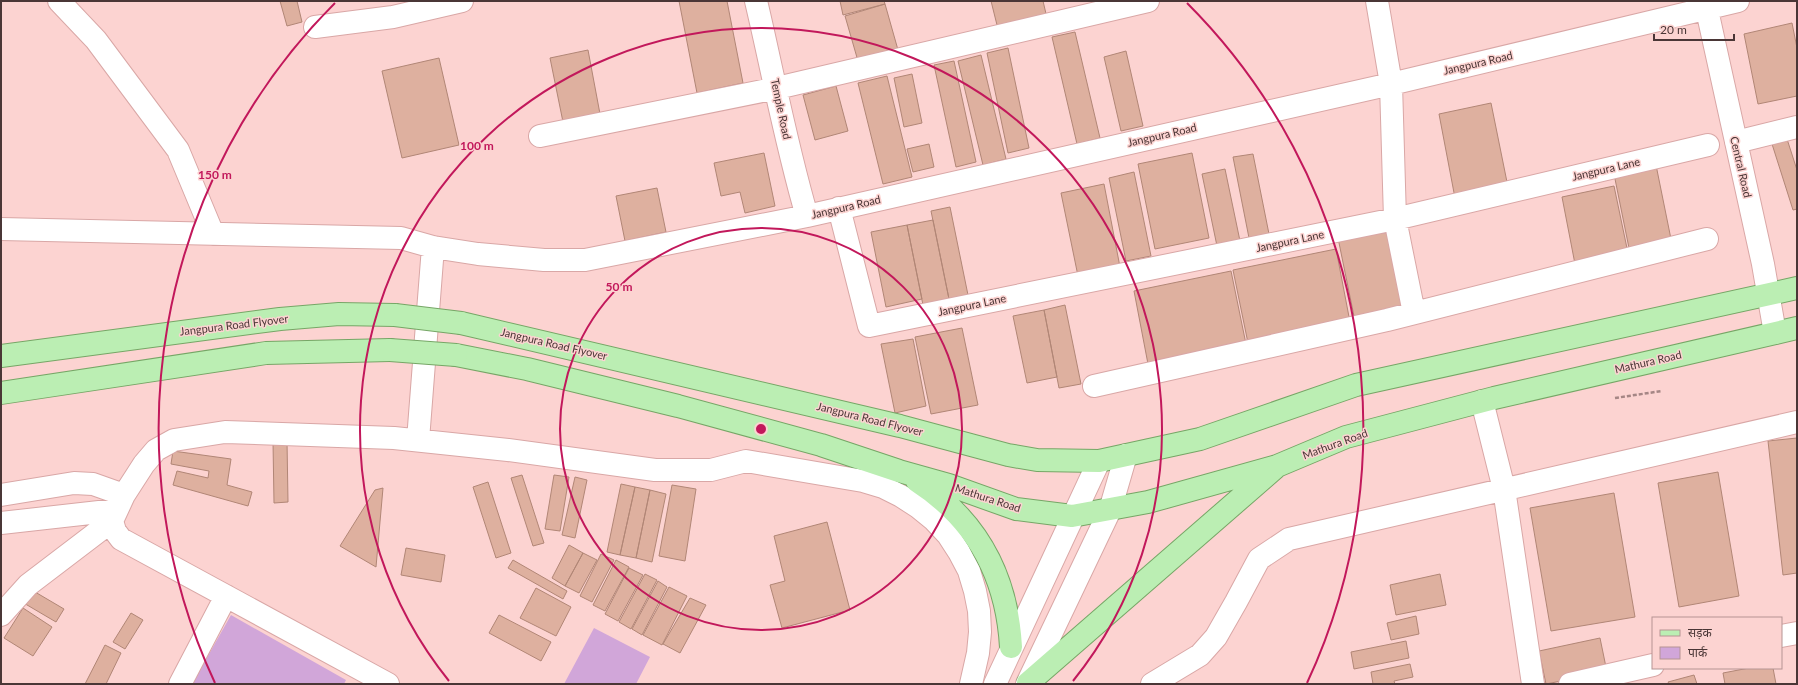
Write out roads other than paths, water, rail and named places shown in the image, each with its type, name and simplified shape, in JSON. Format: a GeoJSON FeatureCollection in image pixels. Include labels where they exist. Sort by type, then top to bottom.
{"type":"FeatureCollection","features":[{"type":"Feature","properties":{"kind":"main road"},"geometry":{"type":"LineString","coordinates":[[1099,461],[1200,439],[1356,385],[1797,288]]}},
{"type":"Feature","properties":{"kind":"main road","name":"Jangpura Road Flyover"},"geometry":{"type":"LineString","coordinates":[[1,356],[280,319],[339,314],[395,315],[461,323],[538,340],[900,426],[1008,455],[1037,460],[1099,461]]}},
{"type":"Feature","properties":{"kind":"main road","name":"Mathura Road"},"geometry":{"type":"LineString","coordinates":[[899,472],[949,485],[1016,509],[1072,516],[1110,510],[1148,502],[1278,466],[1346,437],[1482,401],[1797,328]]}},
{"type":"Feature","properties":{"kind":"main road"},"geometry":{"type":"LineString","coordinates":[[1,393],[266,353],[390,350],[456,355],[527,369],[678,406],[821,445],[899,472],[930,490],[945,502],[961,519],[980,543],[989,559],[1003,593],[1010,629],[1011,647]]}},
{"type":"Feature","properties":{"kind":"main road"},"geometry":{"type":"LineString","coordinates":[[1028,684],[1278,466]]}},
{"type":"Feature","properties":{"kind":"street"},"geometry":{"type":"LineString","coordinates":[[59,1],[96,40],[178,150],[213,234]]}},
{"type":"Feature","properties":{"kind":"street"},"geometry":{"type":"LineString","coordinates":[[315,27],[393,17],[462,1]]}},
{"type":"Feature","properties":{"kind":"street","name":"Temple Road"},"geometry":{"type":"LineString","coordinates":[[756,1],[777,88],[792,164],[807,216]]}},
{"type":"Feature","properties":{"kind":"street"},"geometry":{"type":"LineString","coordinates":[[540,136],[777,88],[1148,1]]}},
{"type":"Feature","properties":{"kind":"street"},"geometry":{"type":"LineString","coordinates":[[1377,1],[1391,84],[1396,219],[1414,313]]}},
{"type":"Feature","properties":{"kind":"street","name":"Jangpura Road"},"geometry":{"type":"LineString","coordinates":[[1,229],[401,238],[433,247],[478,254],[544,260],[585,260],[807,216],[1391,84],[1706,5],[1738,1]]}},
{"type":"Feature","properties":{"kind":"street","name":"Central Road"},"geometry":{"type":"LineString","coordinates":[[1706,5],[1769,294],[1775,333]]}},
{"type":"Feature","properties":{"kind":"street"},"geometry":{"type":"LineString","coordinates":[[1736,142],[1797,127]]}},
{"type":"Feature","properties":{"kind":"street","name":"Jangpura Lane"},"geometry":{"type":"LineString","coordinates":[[839,208],[869,326],[1396,219],[1708,145]]}},
{"type":"Feature","properties":{"kind":"street"},"geometry":{"type":"LineString","coordinates":[[1094,386],[1414,313],[1706,239]]}},
{"type":"Feature","properties":{"kind":"street"},"geometry":{"type":"LineString","coordinates":[[418,440],[433,247]]}},
{"type":"Feature","properties":{"kind":"street"},"geometry":{"type":"LineString","coordinates":[[1482,401],[1504,489],[1533,684]]}},
{"type":"Feature","properties":{"kind":"street"},"geometry":{"type":"LineString","coordinates":[[1152,684],[1200,655],[1216,637],[1259,559],[1277,545],[1290,539],[1797,422]]}},
{"type":"Feature","properties":{"kind":"street"},"geometry":{"type":"LineString","coordinates":[[1,615],[28,585],[118,509],[144,464],[156,450],[174,440],[225,432],[394,438],[655,470],[711,470],[746,461],[863,481],[882,487],[901,496],[934,520],[948,535],[959,552],[969,571],[975,591],[979,611],[980,632],[978,653],[971,684]]}},
{"type":"Feature","properties":{"kind":"street"},"geometry":{"type":"LineString","coordinates":[[1028,684],[1110,510],[1126,455]]}},
{"type":"Feature","properties":{"kind":"street"},"geometry":{"type":"LineString","coordinates":[[995,684],[1072,516],[1099,461]]}},
{"type":"Feature","properties":{"kind":"street"},"geometry":{"type":"LineString","coordinates":[[1,495],[74,483],[93,484],[118,509]]}},
{"type":"Feature","properties":{"kind":"street"},"geometry":{"type":"LineString","coordinates":[[1,523],[118,509]]}},
{"type":"Feature","properties":{"kind":"street"},"geometry":{"type":"LineString","coordinates":[[118,509],[115,531],[120,539],[226,596],[359,677],[388,684]]}},
{"type":"Feature","properties":{"kind":"street"},"geometry":{"type":"LineString","coordinates":[[180,684],[226,596]]}},
{"type":"Feature","properties":{"kind":"street"},"geometry":{"type":"LineString","coordinates":[[1782,636],[1797,632]]}},
{"type":"Feature","properties":{"kind":"street"},"geometry":{"type":"LineString","coordinates":[[1570,684],[1652,665]]}}]}
